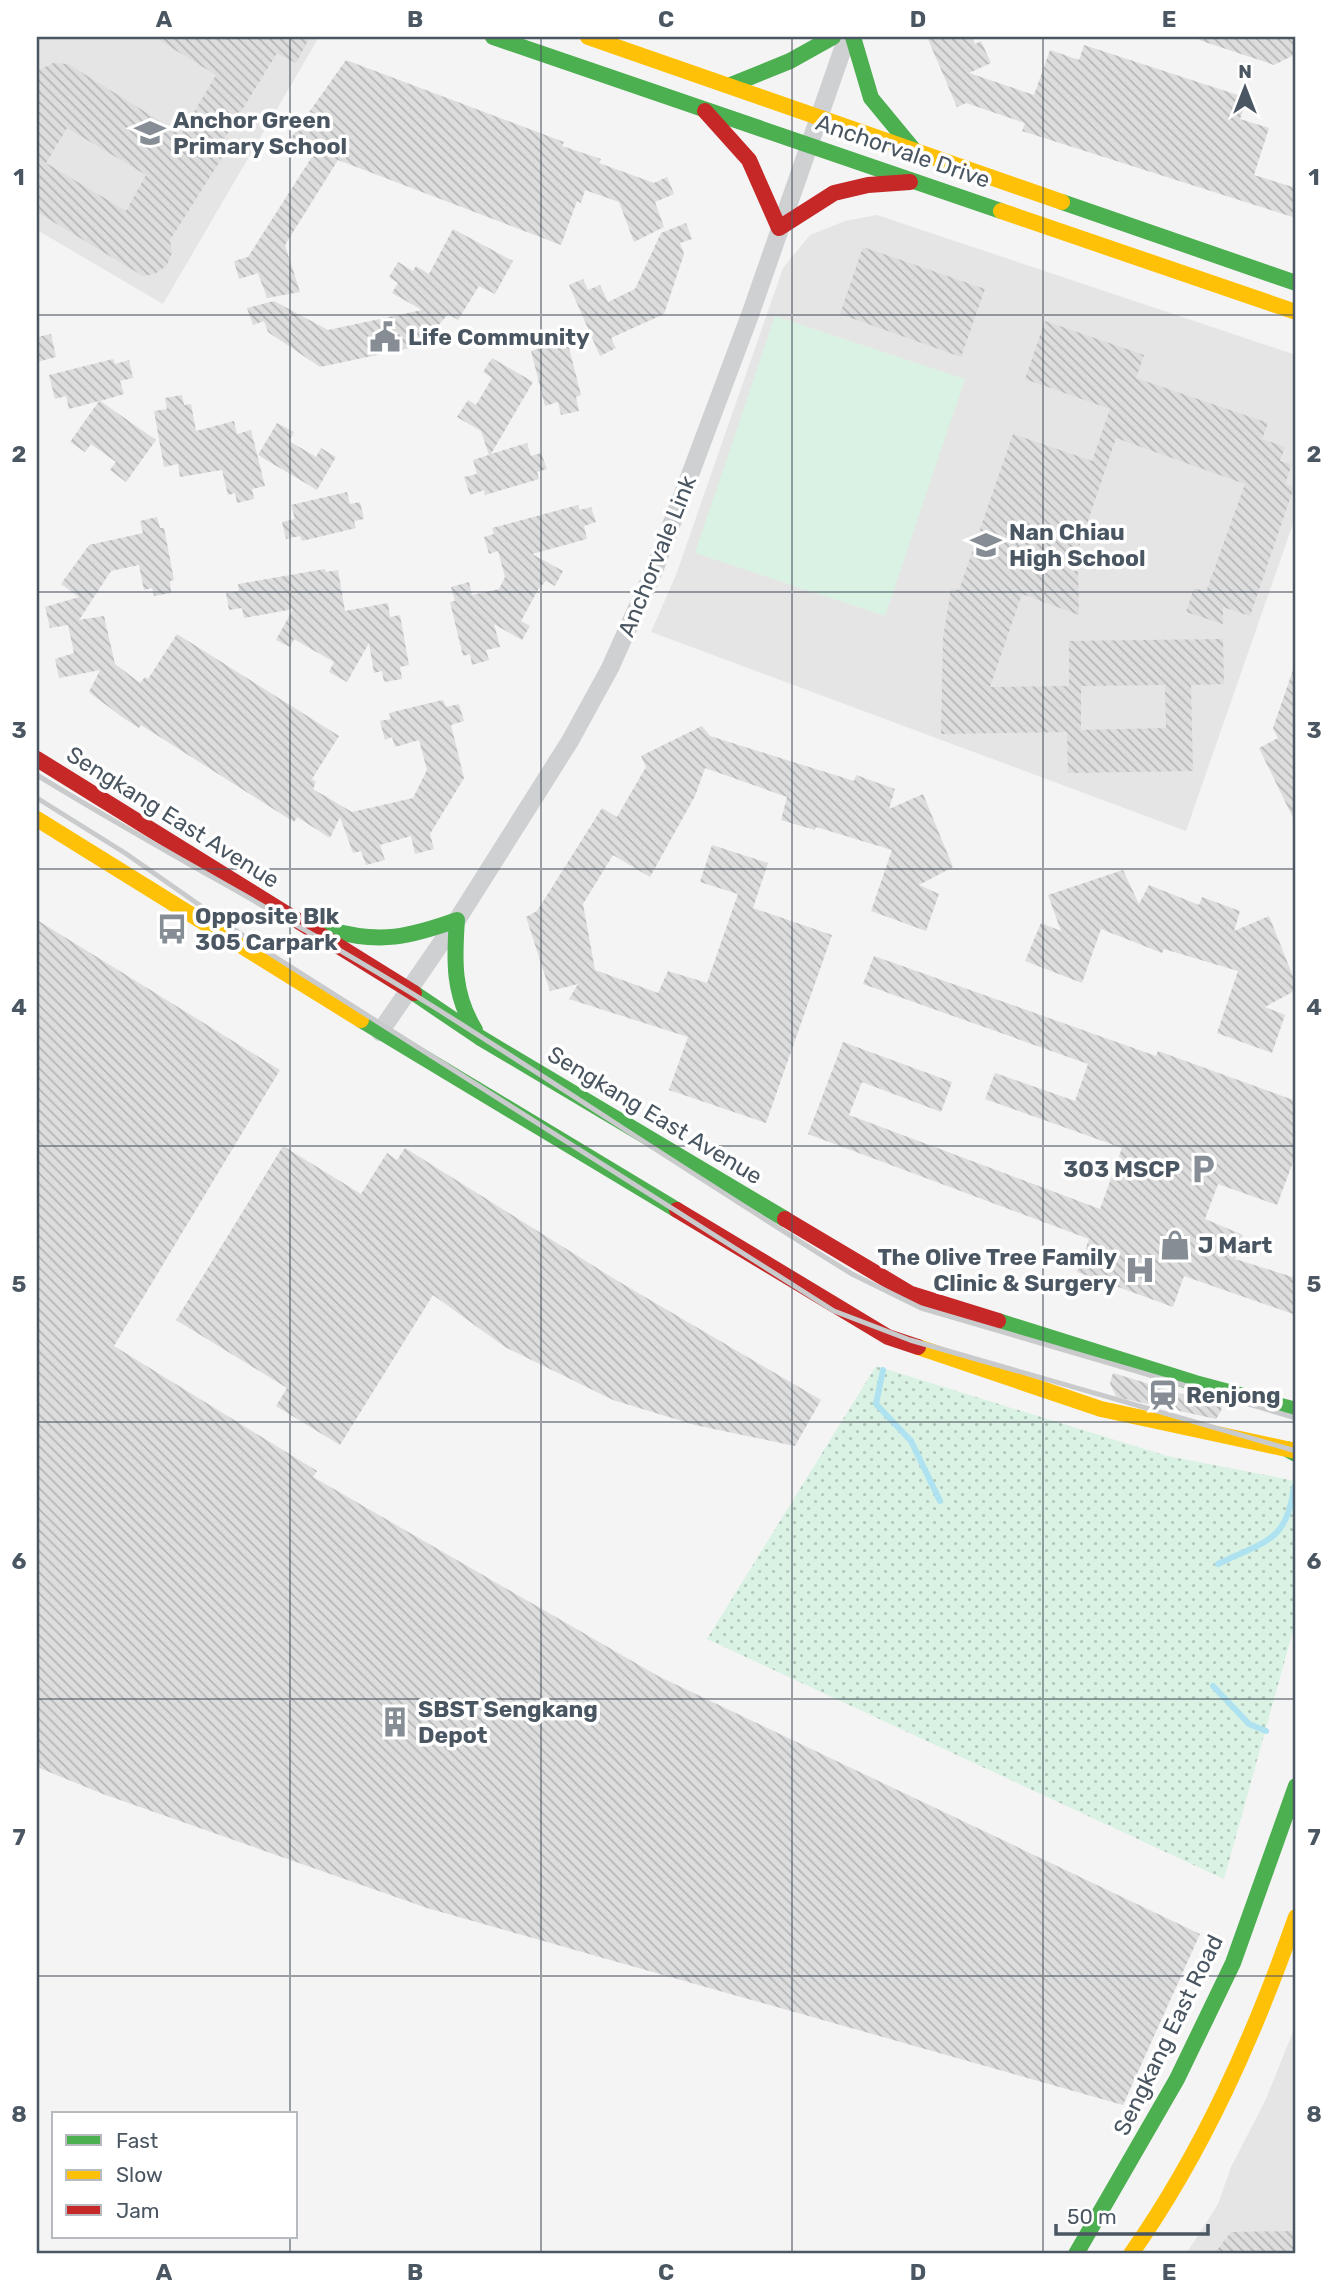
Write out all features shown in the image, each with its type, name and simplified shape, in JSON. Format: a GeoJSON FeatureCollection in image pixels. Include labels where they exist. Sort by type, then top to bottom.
{"type":"FeatureCollection","features":[{"type":"Feature","properties":{"kind":"main road","name":"Anchorvale Drive"},"geometry":{"type":"LineString","coordinates":[[494,37],[921,181],[1296,312]]}},
{"type":"Feature","properties":{"kind":"main road","name":"Anchorvale Drive"},"geometry":{"type":"LineString","coordinates":[[588,37],[1296,283]]}},
{"type":"Feature","properties":{"kind":"main road"},"geometry":{"type":"LineString","coordinates":[[731,85],[790,61],[833,37]]}},
{"type":"Feature","properties":{"kind":"main road"},"geometry":{"type":"LineString","coordinates":[[853,37],[871,98],[917,153]]}},
{"type":"Feature","properties":{"kind":"main road"},"geometry":{"type":"LineString","coordinates":[[702,107],[749,160],[779,229],[834,193],[868,185],[921,181]]}},
{"type":"Feature","properties":{"kind":"main road","name":"Sengkang East Avenue"},"geometry":{"type":"LineString","coordinates":[[37,759],[409,990],[479,1037],[911,1294],[1195,1383],[1296,1410]]}},
{"type":"Feature","properties":{"kind":"main road"},"geometry":{"type":"LineString","coordinates":[[37,819],[380,1032],[888,1337],[1101,1409],[1293,1451]]}},
{"type":"Feature","properties":{"kind":"main road"},"geometry":{"type":"LineString","coordinates":[[299,921],[359,939],[386,942],[457,920],[453,972],[456,996],[479,1037]]}},
{"type":"Feature","properties":{"kind":"main road","name":"Sengkang East Road"},"geometry":{"type":"LineString","coordinates":[[1076,2254],[1177,2079],[1227,1975],[1296,1786]]}},
{"type":"Feature","properties":{"kind":"main road"},"geometry":{"type":"LineString","coordinates":[[1136,2251],[1202,2140],[1276,1975],[1296,1917]]}},
{"type":"Feature","properties":{"kind":"street","name":"Anchorvale Link"},"geometry":{"type":"LineString","coordinates":[[380,1032],[457,920],[570,741],[610,668],[656,568],[847,37]]}},
{"type":"Feature","properties":{"kind":"shaded area","name":"Anchor Green Primary School"},"geometry":{"type":"Polygon","coordinates":[[[37,37],[319,37],[163,304],[37,230],[37,37]]]}},
{"type":"Feature","properties":{"kind":"shaded area","name":"Nan Chiau High School"},"geometry":{"type":"Polygon","coordinates":[[[877,215],[1296,355],[1296,515],[1186,831],[651,632],[676,575],[783,268],[810,235],[845,221],[877,215]]]}},
{"type":"Feature","properties":{"kind":"shaded area"},"geometry":{"type":"Polygon","coordinates":[[[1296,2024],[1296,2254],[1186,2254],[1218,2204],[1231,2167],[1266,2099],[1296,2024]]]}},
{"type":"Feature","properties":{"kind":"green space"},"geometry":{"type":"Polygon","coordinates":[[[775,316],[965,379],[885,616],[695,553],[775,316]]]}},
{"type":"Feature","properties":{"kind":"green space"},"geometry":{"type":"Polygon","coordinates":[[[876,1366],[1167,1456],[1296,1481],[1296,1620],[1224,1879],[707,1639],[876,1366]]]}},
{"type":"Feature","properties":{"kind":"building"},"geometry":{"type":"Polygon","coordinates":[[[154,37],[310,37],[296,63],[277,53],[215,154],[222,158],[170,240],[172,253],[167,265],[155,274],[143,276],[37,212],[37,71],[53,63],[68,64],[181,134],[216,75],[154,37]],[[67,128],[46,163],[126,211],[146,175],[67,128]]]}},
{"type":"Feature","properties":{"kind":"building"},"geometry":{"type":"Polygon","coordinates":[[[927,37],[972,37],[975,44],[981,41],[991,63],[969,73],[1034,95],[1050,50],[1079,60],[1084,45],[1247,98],[1240,119],[1269,128],[1254,175],[1296,188],[1296,218],[1022,131],[1025,123],[966,103],[957,107],[927,37]]]}},
{"type":"Feature","properties":{"kind":"building"},"geometry":{"type":"Polygon","coordinates":[[[1200,37],[1296,37],[1296,54],[1274,65],[1199,40],[1200,37]]]}},
{"type":"Feature","properties":{"kind":"building"},"geometry":{"type":"Polygon","coordinates":[[[346,60],[564,142],[562,146],[601,159],[599,163],[654,183],[667,177],[674,194],[655,202],[664,227],[634,242],[619,202],[585,190],[581,203],[577,201],[561,245],[338,160],[285,245],[300,292],[267,298],[258,273],[239,279],[234,261],[248,257],[315,152],[288,142],[346,60]]]}},
{"type":"Feature","properties":{"kind":"building"},"geometry":{"type":"Polygon","coordinates":[[[686,223],[692,239],[680,243],[684,254],[664,314],[611,338],[616,348],[600,356],[569,285],[583,279],[588,290],[600,285],[608,302],[635,289],[661,233],[686,223]]]}},
{"type":"Feature","properties":{"kind":"building"},"geometry":{"type":"Polygon","coordinates":[[[453,229],[513,261],[495,294],[479,286],[458,320],[448,314],[428,338],[429,344],[320,367],[268,332],[264,321],[253,325],[247,308],[274,301],[328,330],[422,310],[392,293],[398,283],[389,277],[398,262],[413,271],[416,266],[429,274],[453,229]]]}},
{"type":"Feature","properties":{"kind":"building"},"geometry":{"type":"Polygon","coordinates":[[[863,247],[985,289],[961,357],[840,314],[863,247]]]}},
{"type":"Feature","properties":{"kind":"building","name":"Nan Chiau High School"},"geometry":{"type":"Polygon","coordinates":[[[1045,321],[1144,355],[1136,378],[1268,423],[1262,439],[1285,447],[1280,461],[1292,464],[1285,484],[1294,487],[1250,616],[1223,607],[1223,624],[1186,612],[1194,588],[1206,592],[1245,484],[1116,438],[1071,571],[1078,571],[1079,615],[1022,594],[990,687],[1069,686],[1069,641],[1223,639],[1224,684],[1191,685],[1193,771],[1068,773],[1067,732],[941,734],[943,639],[951,589],[959,590],[1013,434],[1092,461],[1110,409],[1025,379],[1045,321]],[[1165,685],[1081,686],[1081,730],[1166,728],[1165,685]]]}},
{"type":"Feature","properties":{"kind":"building"},"geometry":{"type":"Polygon","coordinates":[[[565,332],[581,395],[576,397],[579,411],[561,415],[558,402],[545,406],[531,351],[543,347],[541,337],[565,332]]]}},
{"type":"Feature","properties":{"kind":"building"},"geometry":{"type":"Polygon","coordinates":[[[51,334],[56,357],[37,362],[37,337],[51,334]]]}},
{"type":"Feature","properties":{"kind":"building"},"geometry":{"type":"Polygon","coordinates":[[[492,358],[533,382],[491,454],[527,443],[531,456],[541,453],[547,469],[537,472],[539,479],[485,495],[484,490],[470,495],[464,477],[477,474],[473,460],[489,455],[481,431],[457,417],[468,400],[476,405],[492,378],[483,372],[492,358]]]}},
{"type":"Feature","properties":{"kind":"building"},"geometry":{"type":"Polygon","coordinates":[[[113,359],[115,364],[129,360],[133,378],[120,381],[124,394],[100,401],[156,440],[126,482],[110,470],[116,462],[91,444],[85,452],[70,442],[99,401],[69,409],[66,396],[55,399],[49,375],[113,359]]]}},
{"type":"Feature","properties":{"kind":"building"},"geometry":{"type":"Polygon","coordinates":[[[182,395],[184,405],[191,404],[196,431],[234,421],[237,434],[251,430],[265,486],[252,489],[254,499],[237,503],[235,493],[228,495],[222,470],[180,477],[178,464],[164,467],[154,411],[167,409],[165,398],[182,395]]]}},
{"type":"Feature","properties":{"kind":"building"},"geometry":{"type":"Polygon","coordinates":[[[277,423],[294,432],[289,441],[316,457],[321,448],[336,457],[317,490],[258,455],[277,423]]]}},
{"type":"Feature","properties":{"kind":"building"},"geometry":{"type":"Polygon","coordinates":[[[347,492],[350,504],[360,502],[364,519],[354,521],[356,528],[302,541],[300,536],[286,539],[282,522],[295,519],[291,505],[347,492]]]}},
{"type":"Feature","properties":{"kind":"building"},"geometry":{"type":"Polygon","coordinates":[[[578,505],[580,510],[591,507],[596,522],[584,526],[587,539],[532,554],[563,571],[555,586],[546,581],[539,588],[521,621],[530,626],[522,640],[494,624],[500,647],[486,650],[489,660],[472,665],[470,654],[463,656],[450,602],[455,601],[451,587],[469,582],[472,595],[499,589],[505,577],[498,551],[489,554],[484,537],[494,534],[492,528],[578,505]]]}},
{"type":"Feature","properties":{"kind":"building"},"geometry":{"type":"Polygon","coordinates":[[[157,517],[160,528],[164,528],[174,580],[170,581],[171,593],[154,596],[152,588],[144,590],[139,565],[111,571],[79,620],[104,616],[115,664],[140,683],[145,677],[148,679],[177,634],[339,736],[312,779],[316,782],[313,789],[352,812],[413,798],[427,770],[419,740],[395,747],[392,737],[385,740],[380,721],[391,719],[389,713],[443,700],[446,707],[459,704],[464,721],[451,725],[464,778],[430,834],[434,849],[415,854],[411,836],[380,845],[385,860],[366,865],[361,851],[353,853],[340,817],[330,838],[297,817],[294,822],[141,725],[139,728],[122,717],[89,692],[100,670],[59,678],[55,659],[74,653],[68,625],[50,628],[45,607],[79,597],[61,584],[89,545],[143,533],[140,521],[157,517]]]}},
{"type":"Feature","properties":{"kind":"building"},"geometry":{"type":"Polygon","coordinates":[[[325,569],[326,572],[338,570],[345,611],[388,603],[390,617],[400,615],[409,665],[400,667],[402,679],[384,682],[382,671],[374,673],[369,643],[347,682],[329,672],[334,662],[294,639],[290,647],[276,640],[293,609],[244,618],[242,608],[229,610],[226,593],[239,591],[238,584],[325,569]]]}},
{"type":"Feature","properties":{"kind":"building"},"geometry":{"type":"Polygon","coordinates":[[[1294,667],[1296,824],[1259,748],[1278,738],[1273,728],[1294,667]]]}},
{"type":"Feature","properties":{"kind":"building"},"geometry":{"type":"Polygon","coordinates":[[[702,726],[710,736],[854,781],[856,775],[895,789],[889,809],[923,794],[953,867],[919,885],[939,894],[926,931],[871,911],[892,850],[816,827],[815,830],[781,820],[787,797],[705,768],[695,796],[650,877],[613,855],[583,904],[595,970],[658,993],[668,971],[707,983],[738,894],[700,882],[712,845],[768,863],[753,908],[832,935],[766,1123],[669,1090],[688,1037],[569,999],[578,984],[550,991],[526,917],[537,911],[602,808],[617,817],[646,767],[641,756],[702,726]]]}},
{"type":"Feature","properties":{"kind":"building"},"geometry":{"type":"Polygon","coordinates":[[[1123,870],[1139,904],[1149,885],[1199,905],[1202,897],[1240,911],[1234,931],[1269,916],[1296,984],[1296,990],[1265,1007],[1285,1015],[1272,1053],[1217,1033],[1238,971],[1164,949],[1162,953],[1101,929],[1082,983],[1025,961],[1041,923],[1061,931],[1048,895],[1123,870]]]}},
{"type":"Feature","properties":{"kind":"building","name":"SBST Sengkang Depot"},"geometry":{"type":"Polygon","coordinates":[[[37,920],[280,1070],[114,1346],[317,1471],[313,1477],[658,1676],[1200,1934],[1123,2105],[427,1908],[103,1794],[37,1767],[37,920]]]}},
{"type":"Feature","properties":{"kind":"building"},"geometry":{"type":"Polygon","coordinates":[[[874,956],[1156,1056],[1158,1051],[1296,1101],[1296,1154],[1277,1205],[1218,1184],[1205,1219],[1243,1235],[1235,1259],[1296,1278],[1296,1315],[1184,1276],[1173,1307],[1077,1272],[1089,1239],[808,1134],[843,1042],[952,1082],[941,1112],[862,1082],[849,1115],[1100,1209],[1122,1148],[985,1099],[995,1073],[1075,1101],[1088,1064],[863,984],[874,956]]]}},
{"type":"Feature","properties":{"kind":"building"},"geometry":{"type":"Polygon","coordinates":[[[283,1146],[361,1194],[387,1153],[397,1160],[405,1148],[616,1280],[821,1400],[795,1446],[695,1425],[613,1400],[505,1347],[433,1295],[340,1445],[276,1406],[287,1388],[176,1320],[283,1146]]]}},
{"type":"Feature","properties":{"kind":"building"},"geometry":{"type":"Polygon","coordinates":[[[1113,1373],[1222,1406],[1221,1411],[1216,1419],[1116,1397],[1110,1383],[1113,1373]]]}},
{"type":"Feature","properties":{"kind":"building"},"geometry":{"type":"Polygon","coordinates":[[[1296,2231],[1296,2254],[1214,2254],[1231,2232],[1296,2231]]]}},
{"type":"Feature","properties":{"kind":"waterway"},"geometry":{"type":"LineString","coordinates":[[883,1370],[876,1404],[911,1441],[940,1501]]}},
{"type":"Feature","properties":{"kind":"waterway"},"geometry":{"type":"LineString","coordinates":[[1218,1564],[1271,1538],[1279,1530],[1291,1505],[1294,1487]]}},
{"type":"Feature","properties":{"kind":"waterway"},"geometry":{"type":"LineString","coordinates":[[1213,1686],[1249,1724],[1266,1731]]}},
{"type":"Feature","properties":{"kind":"railway"},"geometry":{"type":"LineString","coordinates":[[37,775],[385,977],[852,1274],[921,1308],[1296,1418]]}},
{"type":"Feature","properties":{"kind":"railway"},"geometry":{"type":"LineString","coordinates":[[37,798],[125,853],[261,948],[834,1311],[910,1340],[1296,1451]]}},
{"type":"Feature","properties":{"kind":"traffic: fast"},"geometry":{"type":"LineString","coordinates":[[493,37],[1001,211]]}},
{"type":"Feature","properties":{"kind":"traffic: fast"},"geometry":{"type":"LineString","coordinates":[[731,85],[790,61],[833,37]]}},
{"type":"Feature","properties":{"kind":"traffic: fast"},"geometry":{"type":"LineString","coordinates":[[853,37],[871,98],[914,150]]}},
{"type":"Feature","properties":{"kind":"traffic: fast"},"geometry":{"type":"LineString","coordinates":[[1062,202],[1296,283]]}},
{"type":"Feature","properties":{"kind":"traffic: fast"},"geometry":{"type":"LineString","coordinates":[[330,930],[365,937],[395,937],[457,920],[455,949],[459,990],[475,1030]]}},
{"type":"Feature","properties":{"kind":"traffic: fast"},"geometry":{"type":"LineString","coordinates":[[414,993],[479,1037],[785,1219]]}},
{"type":"Feature","properties":{"kind":"traffic: fast"},"geometry":{"type":"LineString","coordinates":[[361,1020],[677,1210]]}},
{"type":"Feature","properties":{"kind":"traffic: fast"},"geometry":{"type":"LineString","coordinates":[[998,1321],[1195,1383],[1296,1410]]}},
{"type":"Feature","properties":{"kind":"traffic: fast"},"geometry":{"type":"LineString","coordinates":[[1287,1449],[1296,1454]]}},
{"type":"Feature","properties":{"kind":"traffic: fast"},"geometry":{"type":"LineString","coordinates":[[1076,2254],[1177,2079],[1233,1963],[1296,1786]]}},
{"type":"Feature","properties":{"kind":"traffic: slow"},"geometry":{"type":"LineString","coordinates":[[588,37],[1062,202]]}},
{"type":"Feature","properties":{"kind":"traffic: slow"},"geometry":{"type":"LineString","coordinates":[[1001,211],[1296,312]]}},
{"type":"Feature","properties":{"kind":"traffic: slow"},"geometry":{"type":"LineString","coordinates":[[37,819],[361,1020]]}},
{"type":"Feature","properties":{"kind":"traffic: slow"},"geometry":{"type":"LineString","coordinates":[[918,1347],[1101,1409],[1296,1451]]}},
{"type":"Feature","properties":{"kind":"traffic: slow"},"geometry":{"type":"LineString","coordinates":[[1131,2254],[1182,2174],[1225,2091],[1263,2005],[1296,1917]]}},
{"type":"Feature","properties":{"kind":"traffic: jam"},"geometry":{"type":"LineString","coordinates":[[705,111],[749,160],[779,228],[834,193],[868,185],[910,182]]}},
{"type":"Feature","properties":{"kind":"traffic: jam"},"geometry":{"type":"LineString","coordinates":[[37,759],[414,993]]}},
{"type":"Feature","properties":{"kind":"traffic: jam"},"geometry":{"type":"LineString","coordinates":[[677,1210],[888,1337],[918,1347]]}},
{"type":"Feature","properties":{"kind":"traffic: jam"},"geometry":{"type":"LineString","coordinates":[[785,1219],[911,1294],[998,1321]]}},
{"type":"Feature","properties":{"kind":"place","name":"Anchor Green Primary School"},"geometry":{"type":"Point","coordinates":[150,133]}},
{"type":"Feature","properties":{"kind":"place","name":"Life Community"},"geometry":{"type":"Point","coordinates":[385,337]}},
{"type":"Feature","properties":{"kind":"place","name":"Nan Chiau High School"},"geometry":{"type":"Point","coordinates":[986,545]}},
{"type":"Feature","properties":{"kind":"place","name":"Opposite Blk 305 Carpark"},"geometry":{"type":"Point","coordinates":[172,929]}},
{"type":"Feature","properties":{"kind":"place","name":"303 MSCP"},"geometry":{"type":"Point","coordinates":[1203,1169]}},
{"type":"Feature","properties":{"kind":"place","name":"J Mart"},"geometry":{"type":"Point","coordinates":[1175,1245]}},
{"type":"Feature","properties":{"kind":"place","name":"The Olive Tree Family Clinic & Surgery"},"geometry":{"type":"Point","coordinates":[1140,1270]}},
{"type":"Feature","properties":{"kind":"place","name":"Renjong"},"geometry":{"type":"Point","coordinates":[1163,1395]}},
{"type":"Feature","properties":{"kind":"place","name":"SBST Sengkang Depot"},"geometry":{"type":"Point","coordinates":[395,1722]}}]}
